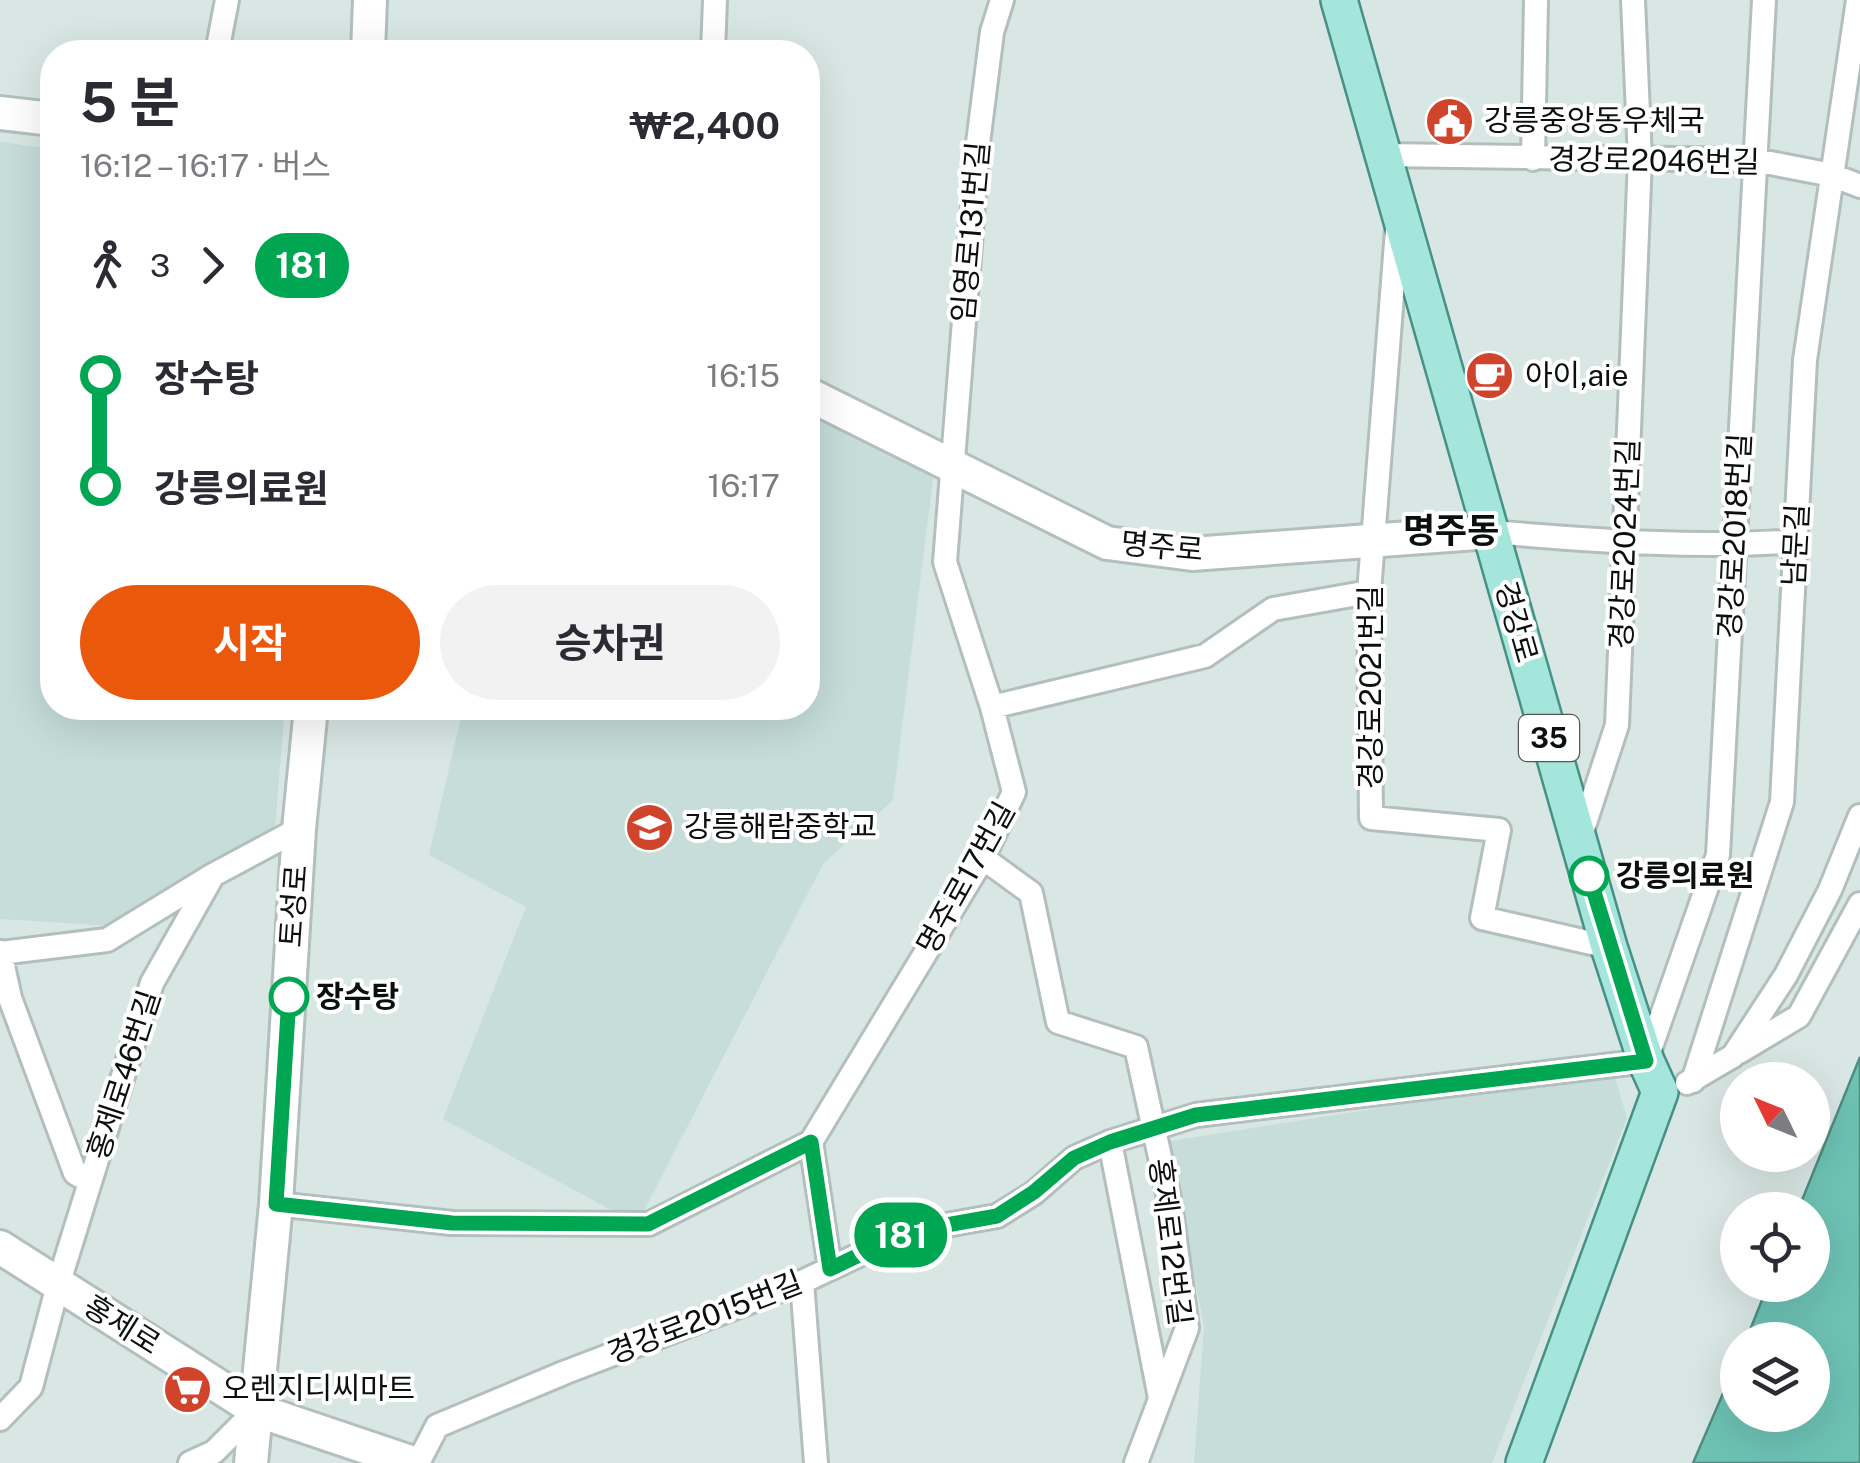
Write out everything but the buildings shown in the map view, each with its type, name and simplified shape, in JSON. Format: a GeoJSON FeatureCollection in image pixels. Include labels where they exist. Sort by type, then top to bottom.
{"type":"FeatureCollection","features":[{"type":"Feature","properties":{"kind":"main road","name":"경강로"},"geometry":{"type":"LineString","coordinates":[[1339,0],[1609,947],[1667,1078]]}},
{"type":"Feature","properties":{"kind":"main road"},"geometry":{"type":"LineString","coordinates":[[1524,1463],[1667,1078]]}},
{"type":"Feature","properties":{"kind":"street"},"geometry":{"type":"LineString","coordinates":[[219,40],[227,0]]}},
{"type":"Feature","properties":{"kind":"street"},"geometry":{"type":"LineString","coordinates":[[368,40],[370,0]]}},
{"type":"Feature","properties":{"kind":"street"},"geometry":{"type":"LineString","coordinates":[[713,40],[715,0]]}},
{"type":"Feature","properties":{"kind":"street","name":"임영로131번길"},"geometry":{"type":"LineString","coordinates":[[952,466],[978,143],[992,32],[1002,0]]}},
{"type":"Feature","properties":{"kind":"street"},"geometry":{"type":"LineString","coordinates":[[1533,159],[1536,0]]}},
{"type":"Feature","properties":{"kind":"street","name":"경강로2024번길"},"geometry":{"type":"LineString","coordinates":[[1579,841],[1617,725],[1640,160],[1633,0]]}},
{"type":"Feature","properties":{"kind":"street","name":"경강로2018번길"},"geometry":{"type":"LineString","coordinates":[[1667,1078],[1718,854],[1764,0]]}},
{"type":"Feature","properties":{"kind":"street","name":"남문길"},"geometry":{"type":"LineString","coordinates":[[1667,1078],[1782,802],[1805,360],[1858,0]]}},
{"type":"Feature","properties":{"kind":"street"},"geometry":{"type":"LineString","coordinates":[[0,113],[40,118]]}},
{"type":"Feature","properties":{"kind":"street","name":"경강로2046번길"},"geometry":{"type":"LineString","coordinates":[[1384,155],[1755,160],[1860,186]]}},
{"type":"Feature","properties":{"kind":"street","name":"경강로2021번길"},"geometry":{"type":"LineString","coordinates":[[1398,210],[1369,592],[1370,818],[1498,830],[1482,918],[1609,947]]}},
{"type":"Feature","properties":{"kind":"street","name":"명주로"},"geometry":{"type":"LineString","coordinates":[[820,400],[1108,543],[1192,554],[1490,532]]}},
{"type":"Feature","properties":{"kind":"street","name":"명주로17번길"},"geometry":{"type":"LineString","coordinates":[[811,1142],[983,858],[1014,792],[992,707],[945,562],[952,466]]}},
{"type":"Feature","properties":{"kind":"street"},"geometry":{"type":"LineString","coordinates":[[1490,532],[1735,546],[1796,541]]}},
{"type":"Feature","properties":{"kind":"street"},"geometry":{"type":"LineString","coordinates":[[992,707],[1205,656],[1273,609],[1369,592]]}},
{"type":"Feature","properties":{"kind":"street","name":"토성로"},"geometry":{"type":"LineString","coordinates":[[251,1463],[276,1204],[299,829],[310,720]]}},
{"type":"Feature","properties":{"kind":"street"},"geometry":{"type":"LineString","coordinates":[[1733,1056],[1786,975],[1830,890],[1860,816]]}},
{"type":"Feature","properties":{"kind":"street"},"geometry":{"type":"LineString","coordinates":[[92,1173],[74,1173],[10,998],[0,952],[107,940],[213,875],[299,829]]}},
{"type":"Feature","properties":{"kind":"street","name":"홍제로12번길"},"geometry":{"type":"LineString","coordinates":[[983,858],[1030,893],[1058,1022],[1136,1047],[1170,1203],[1186,1328],[1136,1463]]}},
{"type":"Feature","properties":{"kind":"street","name":"홍제로46번길"},"geometry":{"type":"LineString","coordinates":[[0,1419],[31,1387],[58,1285],[152,983],[213,875]]}},
{"type":"Feature","properties":{"kind":"street"},"geometry":{"type":"LineString","coordinates":[[1667,1078],[1733,1056],[1798,1016],[1860,904]]}},
{"type":"Feature","properties":{"kind":"street","name":"경강로2015번길"},"geometry":{"type":"LineString","coordinates":[[415,1463],[437,1426],[802,1282],[907,1232],[997,1216],[1034,1192],[1074,1158],[1154,1126],[1196,1115],[1667,1078]]}},
{"type":"Feature","properties":{"kind":"street"},"geometry":{"type":"LineString","coordinates":[[276,1204],[452,1223],[648,1224],[811,1142],[830,1269]]}},
{"type":"Feature","properties":{"kind":"street"},"geometry":{"type":"LineString","coordinates":[[1110,1142],[1160,1398]]}},
{"type":"Feature","properties":{"kind":"street","name":"홍제로"},"geometry":{"type":"LineString","coordinates":[[0,1247],[256,1410],[415,1463]]}},
{"type":"Feature","properties":{"kind":"street"},"geometry":{"type":"LineString","coordinates":[[802,1282],[816,1463]]}},
{"type":"Feature","properties":{"kind":"street"},"geometry":{"type":"LineString","coordinates":[[190,1463],[214,1452],[256,1410]]}},
{"type":"Feature","properties":{"kind":"shaded area"},"geometry":{"type":"Polygon","coordinates":[[[0,142],[40,147],[40,720],[284,720],[275,828],[112,926],[0,919],[0,142]]]}},
{"type":"Feature","properties":{"kind":"shaded area","name":"강릉해람중학교"},"geometry":{"type":"Polygon","coordinates":[[[820,415],[934,471],[893,800],[823,864],[637,1224],[443,1119],[526,907],[429,855],[460,720],[820,720],[820,415]]]}},
{"type":"Feature","properties":{"kind":"shaded area"},"geometry":{"type":"Polygon","coordinates":[[[1860,1057],[1860,1463],[1693,1463],[1720,1400],[1720,1432],[1830,1432],[1830,1322],[1753,1322],[1761,1302],[1830,1302],[1830,1192],[1805,1192],[1813,1172],[1830,1172],[1830,1131],[1860,1057]]]}},
{"type":"Feature","properties":{"kind":"shaded area"},"geometry":{"type":"Polygon","coordinates":[[[1613,1071],[1627,1118],[1492,1463],[1194,1463],[1204,1327],[1170,1141],[1613,1071]]]}},
{"type":"Feature","properties":{"kind":"bus line","name":"181"},"geometry":{"type":"LineString","coordinates":[[289,997],[276,1204],[452,1223],[648,1224],[811,1142],[830,1269],[907,1232],[997,1216],[1034,1192],[1074,1158],[1154,1126],[1196,1115],[1646,1061],[1589,876]]}},
{"type":"Feature","properties":{"kind":"place","name":"강릉중앙동우체국"},"geometry":{"type":"Point","coordinates":[1449,121]}},
{"type":"Feature","properties":{"kind":"place","name":"아이,aie"},"geometry":{"type":"Point","coordinates":[1490,376]}},
{"type":"Feature","properties":{"kind":"place","name":"강릉해람중학교"},"geometry":{"type":"Point","coordinates":[649,827]}},
{"type":"Feature","properties":{"kind":"place","name":"강릉의료원"},"geometry":{"type":"Point","coordinates":[1589,876]}},
{"type":"Feature","properties":{"kind":"place","name":"장수탕"},"geometry":{"type":"Point","coordinates":[289,997]}},
{"type":"Feature","properties":{"kind":"place","name":"오렌지디씨마트"},"geometry":{"type":"Point","coordinates":[187,1389]}},
{"type":"Feature","properties":{"kind":"district","name":"명주동"},"geometry":{"type":"Point","coordinates":[1451,531]}}]}
